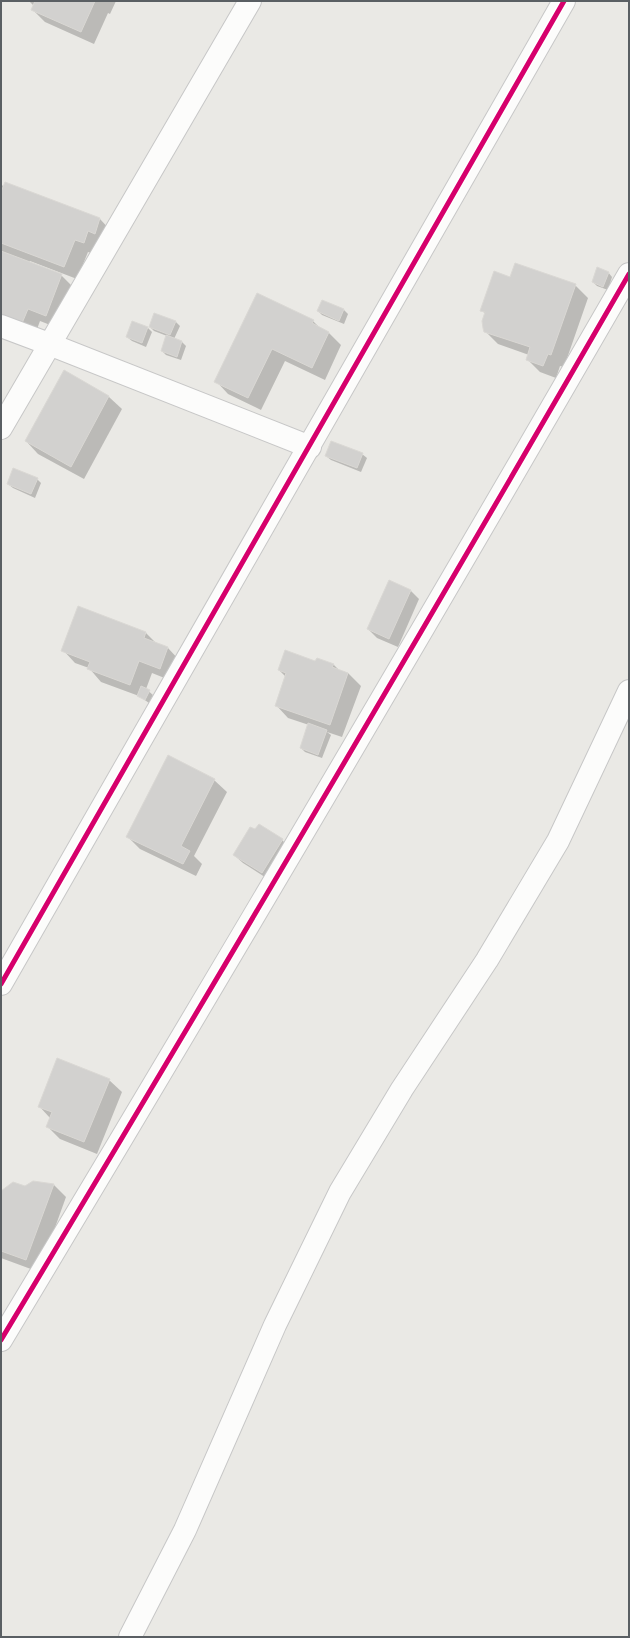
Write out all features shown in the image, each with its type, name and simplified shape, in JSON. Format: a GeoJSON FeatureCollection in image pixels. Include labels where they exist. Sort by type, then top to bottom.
{"type":"FeatureCollection","features":[{"type":"Feature","properties":{"kind":"street"},"geometry":{"type":"LineString","coordinates":[[1,428],[250,1]]}},
{"type":"Feature","properties":{"kind":"street"},"geometry":{"type":"LineString","coordinates":[[1,984],[8,956],[310,447],[564,1]]}},
{"type":"Feature","properties":{"kind":"street"},"geometry":{"type":"LineString","coordinates":[[1,1340],[173,1053],[629,274]]}},
{"type":"Feature","properties":{"kind":"street"},"geometry":{"type":"LineString","coordinates":[[1,326],[310,447]]}},
{"type":"Feature","properties":{"kind":"street"},"geometry":{"type":"LineString","coordinates":[[130,1637],[185,1530],[275,1325],[340,1192],[402,1089],[487,960],[558,841],[629,690]]}},
{"type":"Feature","properties":{"kind":"building"},"geometry":{"type":"Polygon","coordinates":[[[35,1],[95,1],[81,32],[31,10],[35,1]]]}},
{"type":"Feature","properties":{"kind":"building"},"geometry":{"type":"Polygon","coordinates":[[[5,182],[100,218],[95,234],[88,231],[84,243],[75,240],[64,267],[1,243],[1,192],[5,182]]]}},
{"type":"Feature","properties":{"kind":"building"},"geometry":{"type":"Polygon","coordinates":[[[1,251],[62,274],[46,316],[28,309],[20,328],[1,320],[1,251]]]}},
{"type":"Feature","properties":{"kind":"building"},"geometry":{"type":"Polygon","coordinates":[[[515,263],[576,284],[551,355],[548,354],[543,366],[526,360],[530,347],[484,332],[482,321],[485,312],[480,311],[494,271],[510,277],[515,263]]]}},
{"type":"Feature","properties":{"kind":"building"},"geometry":{"type":"Polygon","coordinates":[[[597,267],[609,272],[603,287],[592,282],[597,267]]]}},
{"type":"Feature","properties":{"kind":"building"},"geometry":{"type":"Polygon","coordinates":[[[257,293],[314,320],[312,323],[329,332],[312,368],[272,349],[248,398],[214,382],[257,293]]]}},
{"type":"Feature","properties":{"kind":"building"},"geometry":{"type":"Polygon","coordinates":[[[322,300],[344,309],[339,321],[317,311],[322,300]]]}},
{"type":"Feature","properties":{"kind":"building"},"geometry":{"type":"Polygon","coordinates":[[[154,313],[176,321],[170,335],[149,327],[154,313]]]}},
{"type":"Feature","properties":{"kind":"building"},"geometry":{"type":"Polygon","coordinates":[[[132,321],[148,327],[142,343],[126,337],[132,321]]]}},
{"type":"Feature","properties":{"kind":"building"},"geometry":{"type":"Polygon","coordinates":[[[166,335],[182,341],[177,357],[161,351],[166,335]]]}},
{"type":"Feature","properties":{"kind":"building"},"geometry":{"type":"Polygon","coordinates":[[[64,370],[109,396],[71,467],[25,441],[64,370]]]}},
{"type":"Feature","properties":{"kind":"building"},"geometry":{"type":"Polygon","coordinates":[[[331,441],[363,453],[357,468],[325,456],[331,441]]]}},
{"type":"Feature","properties":{"kind":"building"},"geometry":{"type":"Polygon","coordinates":[[[13,468],[38,478],[31,494],[7,484],[13,468]]]}},
{"type":"Feature","properties":{"kind":"building"},"geometry":{"type":"Polygon","coordinates":[[[389,580],[411,590],[389,639],[367,629],[389,580]]]}},
{"type":"Feature","properties":{"kind":"building"},"geometry":{"type":"Polygon","coordinates":[[[78,606],[146,632],[144,638],[168,647],[160,669],[139,661],[130,685],[87,669],[90,662],[61,651],[78,606]]]}},
{"type":"Feature","properties":{"kind":"building"},"geometry":{"type":"Polygon","coordinates":[[[285,650],[315,661],[317,658],[334,664],[332,667],[348,673],[330,725],[275,706],[286,673],[278,670],[285,650]]]}},
{"type":"Feature","properties":{"kind":"building"},"geometry":{"type":"Polygon","coordinates":[[[141,686],[150,690],[145,700],[137,696],[141,686]]]}},
{"type":"Feature","properties":{"kind":"building"},"geometry":{"type":"Polygon","coordinates":[[[308,723],[327,730],[318,755],[300,748],[308,723]]]}},
{"type":"Feature","properties":{"kind":"building"},"geometry":{"type":"Polygon","coordinates":[[[168,755],[215,779],[181,846],[190,851],[183,864],[126,837],[168,755]]]}},
{"type":"Feature","properties":{"kind":"building"},"geometry":{"type":"Polygon","coordinates":[[[259,824],[283,839],[262,873],[233,855],[250,827],[255,829],[259,824]]]}},
{"type":"Feature","properties":{"kind":"building"},"geometry":{"type":"Polygon","coordinates":[[[57,1058],[110,1079],[84,1142],[46,1127],[52,1112],[38,1107],[57,1058]]]}},
{"type":"Feature","properties":{"kind":"building"},"geometry":{"type":"Polygon","coordinates":[[[33,1181],[54,1184],[26,1260],[1,1251],[1,1191],[13,1182],[25,1186],[33,1181]]]}},
{"type":"Feature","properties":{"kind":"cycle path"},"geometry":{"type":"LineString","coordinates":[[1,984],[564,1]]}},
{"type":"Feature","properties":{"kind":"cycle path"},"geometry":{"type":"LineString","coordinates":[[1,1340],[160,1075],[474,542],[629,274]]}}]}
